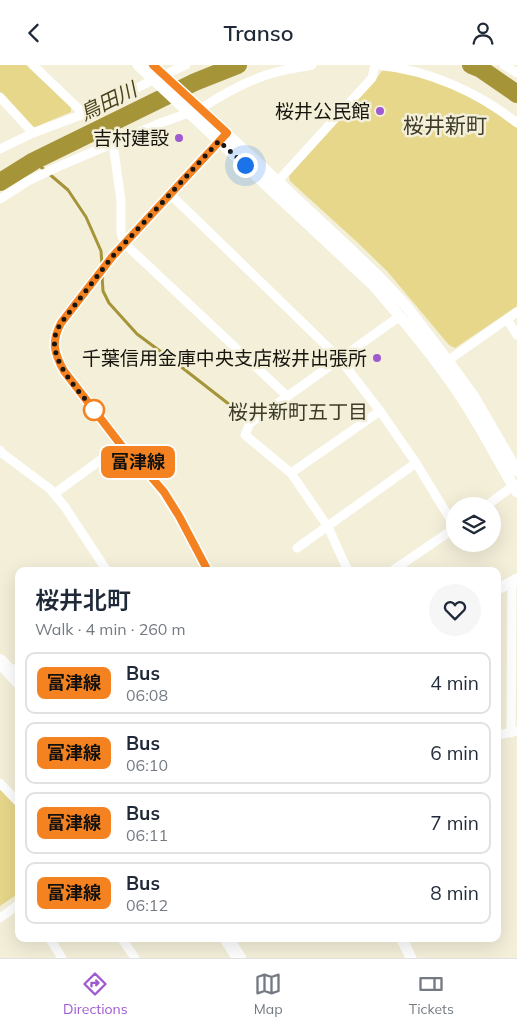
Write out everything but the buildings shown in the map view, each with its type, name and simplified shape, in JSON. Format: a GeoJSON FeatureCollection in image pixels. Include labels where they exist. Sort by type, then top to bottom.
{"type":"FeatureCollection","features":[{"type":"Feature","properties":{"kind":"main road"},"geometry":{"type":"LineString","coordinates":[[0,661],[15,673]]}},
{"type":"Feature","properties":{"kind":"main road"},"geometry":{"type":"LineString","coordinates":[[229,942],[239,958]]}},
{"type":"Feature","properties":{"kind":"street"},"geometry":{"type":"LineString","coordinates":[[33,65],[84,114]]}},
{"type":"Feature","properties":{"kind":"street"},"geometry":{"type":"LineString","coordinates":[[138,65],[158,77],[200,109],[223,137],[373,285],[474,397],[517,471]]}},
{"type":"Feature","properties":{"kind":"street"},"geometry":{"type":"LineString","coordinates":[[153,65],[158,77],[189,113],[223,137],[278,181],[381,279],[407,307],[443,364],[515,489],[501,497]]}},
{"type":"Feature","properties":{"kind":"street"},"geometry":{"type":"LineString","coordinates":[[0,149],[33,133],[84,114],[186,65]]}},
{"type":"Feature","properties":{"kind":"street"},"geometry":{"type":"LineString","coordinates":[[200,109],[218,96],[251,81],[284,70],[312,65]]}},
{"type":"Feature","properties":{"kind":"street"},"geometry":{"type":"LineString","coordinates":[[278,181],[372,78],[375,65]]}},
{"type":"Feature","properties":{"kind":"street"},"geometry":{"type":"LineString","coordinates":[[380,65],[426,74],[460,88],[485,101],[517,123]]}},
{"type":"Feature","properties":{"kind":"street"},"geometry":{"type":"LineString","coordinates":[[504,65],[517,73]]}},
{"type":"Feature","properties":{"kind":"street"},"geometry":{"type":"LineString","coordinates":[[0,97],[33,133]]}},
{"type":"Feature","properties":{"kind":"street"},"geometry":{"type":"LineString","coordinates":[[0,199],[28,181],[62,165],[163,122],[189,113]]}},
{"type":"Feature","properties":{"kind":"street"},"geometry":{"type":"LineString","coordinates":[[206,567],[164,492],[121,445],[64,371],[56,358],[54,344],[55,334],[61,323],[96,277],[124,243],[223,137]]}},
{"type":"Feature","properties":{"kind":"street"},"geometry":{"type":"LineString","coordinates":[[113,143],[121,201],[121,233],[124,243],[287,396]]}},
{"type":"Feature","properties":{"kind":"street"},"geometry":{"type":"LineString","coordinates":[[170,194],[340,359],[380,411],[416,463],[446,513]]}},
{"type":"Feature","properties":{"kind":"street"},"geometry":{"type":"LineString","coordinates":[[443,364],[517,312]]}},
{"type":"Feature","properties":{"kind":"street"},"geometry":{"type":"LineString","coordinates":[[346,567],[328,527],[291,473],[245,435],[250,423],[400,316]]}},
{"type":"Feature","properties":{"kind":"street"},"geometry":{"type":"LineString","coordinates":[[507,319],[517,335]]}},
{"type":"Feature","properties":{"kind":"street"},"geometry":{"type":"LineString","coordinates":[[291,473],[380,411]]}},
{"type":"Feature","properties":{"kind":"street"},"geometry":{"type":"LineString","coordinates":[[54,494],[121,445]]}},
{"type":"Feature","properties":{"kind":"street"},"geometry":{"type":"LineString","coordinates":[[0,449],[2,453],[50,489],[66,507],[104,567]]}},
{"type":"Feature","properties":{"kind":"street"},"geometry":{"type":"LineString","coordinates":[[297,548],[416,463]]}},
{"type":"Feature","properties":{"kind":"street"},"geometry":{"type":"LineString","coordinates":[[398,567],[446,534]]}},
{"type":"Feature","properties":{"kind":"street"},"geometry":{"type":"LineString","coordinates":[[501,587],[514,580],[514,732],[501,734]]}},
{"type":"Feature","properties":{"kind":"street"},"geometry":{"type":"LineString","coordinates":[[0,783],[15,799]]}},
{"type":"Feature","properties":{"kind":"street"},"geometry":{"type":"LineString","coordinates":[[0,918],[15,907]]}},
{"type":"Feature","properties":{"kind":"street"},"geometry":{"type":"LineString","coordinates":[[52,942],[62,958]]}},
{"type":"Feature","properties":{"kind":"street"},"geometry":{"type":"LineString","coordinates":[[124,942],[135,958]]}},
{"type":"Feature","properties":{"kind":"street"},"geometry":{"type":"LineString","coordinates":[[403,942],[411,958]]}},
{"type":"Feature","properties":{"kind":"shaded area"},"geometry":{"type":"Polygon","coordinates":[[[0,65],[26,65],[71,107],[71,112],[35,127],[31,126],[0,92],[0,65]]]}},
{"type":"Feature","properties":{"kind":"shaded area"},"geometry":{"type":"Polygon","coordinates":[[[382,71],[422,77],[449,86],[486,104],[517,127],[517,306],[455,348],[449,345],[387,271],[290,181],[289,176],[382,71]]]}},
{"type":"Feature","properties":{"kind":"shaded area"},"geometry":{"type":"Polygon","coordinates":[[[0,790],[15,804],[15,896],[0,906],[0,790]]]}},
{"type":"Feature","properties":{"kind":"waterway","name":"鳥田川"},"geometry":{"type":"LineString","coordinates":[[0,182],[34,161],[195,82],[238,65]]}},
{"type":"Feature","properties":{"kind":"waterway","name":"鳥田川"},"geometry":{"type":"LineString","coordinates":[[471,65],[481,69],[517,94]]}},
{"type":"Feature","properties":{"kind":"waterway"},"geometry":{"type":"LineString","coordinates":[[34,161],[68,190],[86,217],[101,251],[102,264]]}},
{"type":"Feature","properties":{"kind":"waterway"},"geometry":{"type":"LineString","coordinates":[[102,275],[103,291],[109,303],[137,334],[239,412]]}},
{"type":"Feature","properties":{"kind":"bus line","name":"富津線"},"geometry":{"type":"LineString","coordinates":[[153,65],[227,133],[112,257],[61,323],[55,334],[54,344],[56,358],[64,371],[121,445],[164,492],[206,567]]}},
{"type":"Feature","properties":{"kind":"place","name":"桜井公民館"},"geometry":{"type":"Point","coordinates":[380,111]}},
{"type":"Feature","properties":{"kind":"place","name":"吉村建設"},"geometry":{"type":"Point","coordinates":[179,138]}},
{"type":"Feature","properties":{"kind":"place","name":"千葉信用金庫中央支店桜井出張所"},"geometry":{"type":"Point","coordinates":[377,358]}},
{"type":"Feature","properties":{"kind":"district","name":"桜井新町"},"geometry":{"type":"Point","coordinates":[445,125]}},
{"type":"Feature","properties":{"kind":"district","name":"桜井新町五丁目"},"geometry":{"type":"Point","coordinates":[298,411]}},
{"type":"Feature","properties":{"kind":"route"},"geometry":{"type":"LineString","coordinates":[[94,410],[56,358],[55,334],[61,323],[112,257],[219,141],[245,165]]}}]}
